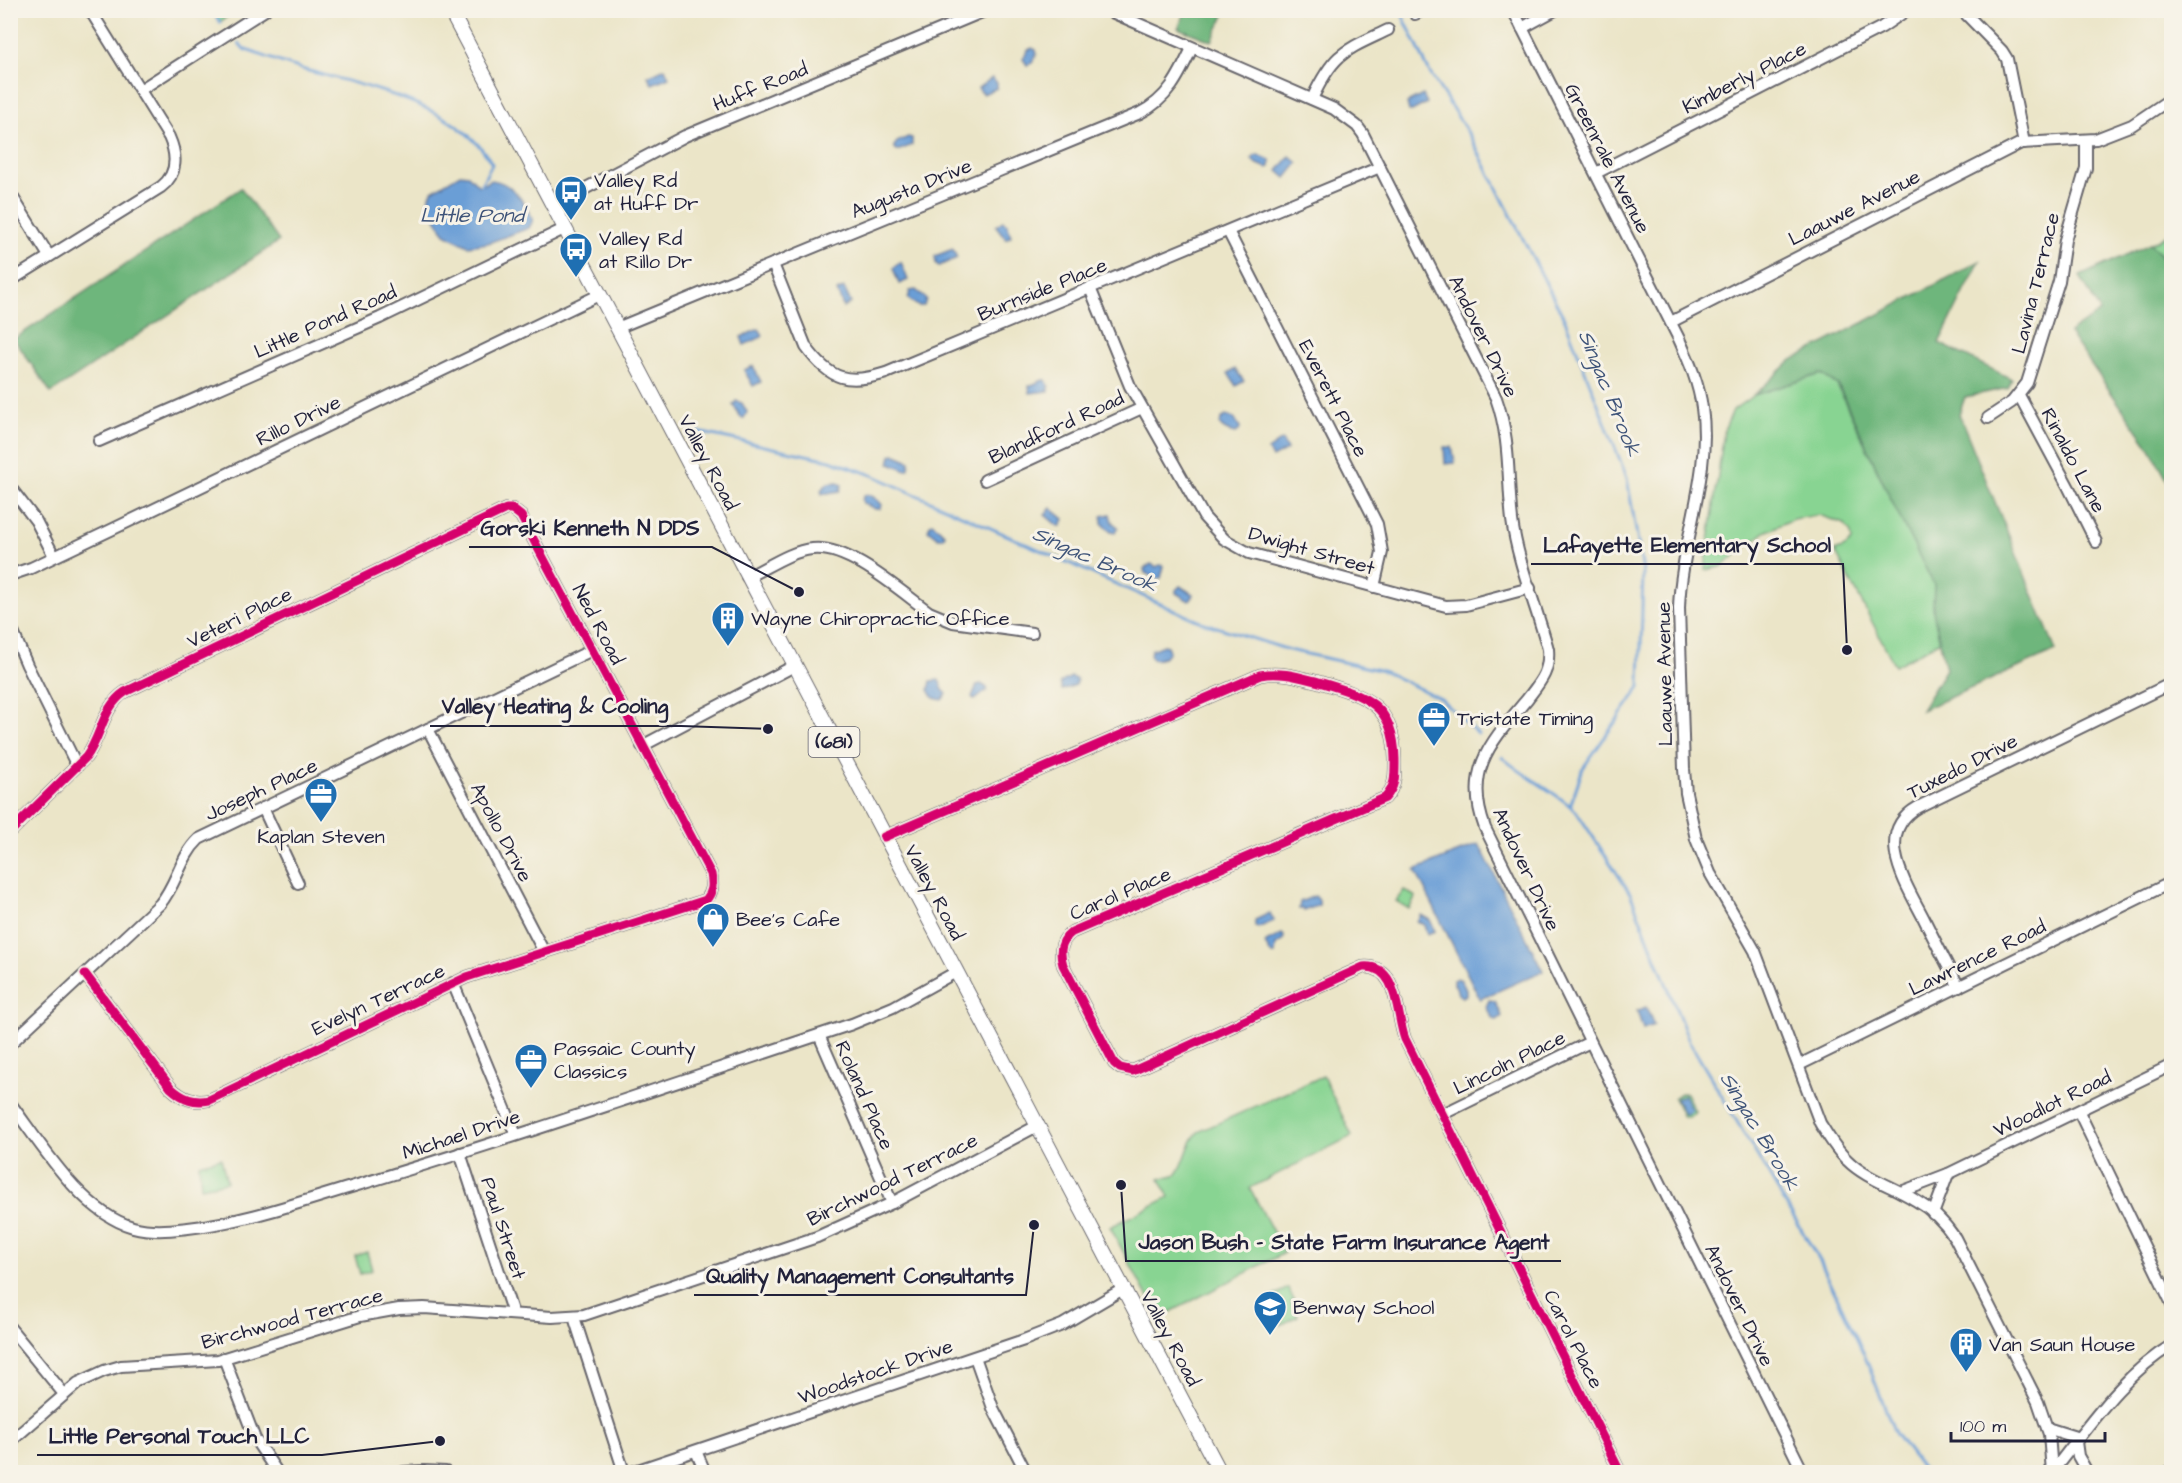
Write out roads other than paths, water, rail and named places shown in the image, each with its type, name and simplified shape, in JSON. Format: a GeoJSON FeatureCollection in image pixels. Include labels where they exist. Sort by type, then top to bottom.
{"type":"FeatureCollection","features":[{"type":"Feature","properties":{"kind":"main road","name":"Valley Road"},"geometry":{"type":"LineString","coordinates":[[450,10],[1220,1473]]}},
{"type":"Feature","properties":{"kind":"street"},"geometry":{"type":"LineString","coordinates":[[10,281],[161,187],[172,175],[175,167],[174,147],[170,137],[90,10]]}},
{"type":"Feature","properties":{"kind":"street","name":"Huff Road"},"geometry":{"type":"LineString","coordinates":[[552,206],[685,136],[987,10]]}},
{"type":"Feature","properties":{"kind":"street","name":"Andover Drive"},"geometry":{"type":"LineString","coordinates":[[1107,10],[1334,109],[1357,126],[1380,167],[1501,411],[1508,448],[1514,531],[1548,649],[1547,669],[1544,678],[1501,730],[1486,753],[1478,778],[1477,800],[1485,828],[1803,1473]]}},
{"type":"Feature","properties":{"kind":"street","name":"Greenrale Avenue"},"geometry":{"type":"LineString","coordinates":[[1513,10],[1671,322]]}},
{"type":"Feature","properties":{"kind":"street"},"geometry":{"type":"LineString","coordinates":[[1522,28],[1555,10]]}},
{"type":"Feature","properties":{"kind":"street","name":"Kimberly Place"},"geometry":{"type":"LineString","coordinates":[[1596,173],[1882,27],[1907,10]]}},
{"type":"Feature","properties":{"kind":"street"},"geometry":{"type":"LineString","coordinates":[[1962,10],[2007,59],[2024,143]]}},
{"type":"Feature","properties":{"kind":"street"},"geometry":{"type":"LineString","coordinates":[[140,90],[259,12]]}},
{"type":"Feature","properties":{"kind":"street"},"geometry":{"type":"LineString","coordinates":[[1312,99],[1323,75],[1337,57],[1388,30]]}},
{"type":"Feature","properties":{"kind":"street","name":"Augusta Drive"},"geometry":{"type":"LineString","coordinates":[[617,328],[1148,109],[1170,91],[1192,48]]}},
{"type":"Feature","properties":{"kind":"street","name":"Laauwe Avenue"},"geometry":{"type":"LineString","coordinates":[[2052,1472],[2052,1447],[2038,1402],[1962,1249],[1947,1226],[1917,1200],[1862,1171],[1848,1162],[1837,1149],[1820,1123],[1755,951],[1702,858],[1686,793],[1679,637],[1680,589],[1702,465],[1703,410],[1692,369],[1671,322],[1992,157],[2024,143],[2086,140],[2114,133],[2132,125],[2172,98]]}},
{"type":"Feature","properties":{"kind":"street","name":"Lavina Terrace"},"geometry":{"type":"LineString","coordinates":[[1988,418],[2001,411],[2019,395],[2027,383],[2059,281],[2065,240],[2086,168],[2086,140]]}},
{"type":"Feature","properties":{"kind":"street","name":"Burnside Place"},"geometry":{"type":"LineString","coordinates":[[773,264],[806,347],[823,367],[833,374],[854,380],[865,379],[1380,167]]}},
{"type":"Feature","properties":{"kind":"street"},"geometry":{"type":"LineString","coordinates":[[10,193],[50,256]]}},
{"type":"Feature","properties":{"kind":"street","name":"Little Pond Road"},"geometry":{"type":"LineString","coordinates":[[99,441],[380,318],[564,229]]}},
{"type":"Feature","properties":{"kind":"street","name":"Everett Place"},"geometry":{"type":"LineString","coordinates":[[1228,231],[1377,524],[1382,552],[1374,587]]}},
{"type":"Feature","properties":{"kind":"street","name":"Dwight Street"},"geometry":{"type":"LineString","coordinates":[[1090,288],[1122,369],[1142,408],[1204,517],[1224,539],[1249,553],[1446,606],[1466,605],[1530,588]]}},
{"type":"Feature","properties":{"kind":"street","name":"Rillo Drive"},"geometry":{"type":"LineString","coordinates":[[10,575],[600,295]]}},
{"type":"Feature","properties":{"kind":"street","name":"Rinaldo Lane"},"geometry":{"type":"LineString","coordinates":[[2019,395],[2096,542]]}},
{"type":"Feature","properties":{"kind":"street","name":"Blandford Road"},"geometry":{"type":"LineString","coordinates":[[986,480],[1142,408]]}},
{"type":"Feature","properties":{"kind":"street"},"geometry":{"type":"LineString","coordinates":[[10,487],[36,521],[54,556]]}},
{"type":"Feature","properties":{"kind":"street","name":"Veteri Place"},"geometry":{"type":"LineString","coordinates":[[10,832],[95,746],[110,706],[125,692],[506,509],[517,511],[528,528]]}},
{"type":"Feature","properties":{"kind":"street","name":"Ned Road"},"geometry":{"type":"LineString","coordinates":[[528,528],[705,864]]}},
{"type":"Feature","properties":{"kind":"street"},"geometry":{"type":"LineString","coordinates":[[747,577],[801,551],[825,549],[850,557],[941,618],[953,622],[1032,633]]}},
{"type":"Feature","properties":{"kind":"street"},"geometry":{"type":"LineString","coordinates":[[10,624],[27,665],[77,766]]}},
{"type":"Feature","properties":{"kind":"street","name":"Joseph Place"},"geometry":{"type":"LineString","coordinates":[[10,1044],[160,904],[169,892],[191,847],[206,835],[592,650]]}},
{"type":"Feature","properties":{"kind":"street"},"geometry":{"type":"LineString","coordinates":[[642,746],[794,666]]}},
{"type":"Feature","properties":{"kind":"street","name":"Carol Place"},"geometry":{"type":"LineString","coordinates":[[884,837],[1260,675],[1291,674],[1364,696],[1388,722],[1394,745],[1395,779],[1390,793],[1385,798],[1072,932],[1062,943],[1061,959],[1114,1063],[1120,1068],[1133,1071],[1363,967],[1377,969],[1389,980],[1393,988],[1401,1028],[1620,1473]]}},
{"type":"Feature","properties":{"kind":"street","name":"Tuxedo Drive"},"geometry":{"type":"LineString","coordinates":[[1959,987],[1900,872],[1895,848],[1896,836],[1903,819],[1918,807],[2172,683]]}},
{"type":"Feature","properties":{"kind":"street","name":"Apollo Drive"},"geometry":{"type":"LineString","coordinates":[[428,729],[544,952]]}},
{"type":"Feature","properties":{"kind":"street"},"geometry":{"type":"LineString","coordinates":[[263,808],[298,883]]}},
{"type":"Feature","properties":{"kind":"street","name":"Evelyn Terrace"},"geometry":{"type":"LineString","coordinates":[[85,974],[171,1088],[185,1099],[201,1102],[453,983],[705,900],[712,889],[713,882],[705,864]]}},
{"type":"Feature","properties":{"kind":"street","name":"Lawrence Road"},"geometry":{"type":"LineString","coordinates":[[1798,1065],[2172,882]]}},
{"type":"Feature","properties":{"kind":"street","name":"Michael Drive"},"geometry":{"type":"LineString","coordinates":[[10,1103],[88,1201],[116,1220],[145,1230],[190,1228],[250,1218],[516,1135],[819,1035],[877,1015],[956,972]]}},
{"type":"Feature","properties":{"kind":"street"},"geometry":{"type":"LineString","coordinates":[[453,983],[516,1135]]}},
{"type":"Feature","properties":{"kind":"street","name":"Roland Place"},"geometry":{"type":"LineString","coordinates":[[819,1035],[892,1203]]}},
{"type":"Feature","properties":{"kind":"street","name":"Lincoln Place"},"geometry":{"type":"LineString","coordinates":[[1443,1114],[1590,1042]]}},
{"type":"Feature","properties":{"kind":"street","name":"Woodlot Road"},"geometry":{"type":"LineString","coordinates":[[1901,1192],[1948,1174],[2172,1065]]}},
{"type":"Feature","properties":{"kind":"street"},"geometry":{"type":"LineString","coordinates":[[2079,1112],[2172,1304]]}},
{"type":"Feature","properties":{"kind":"street","name":"Birchwood Terrace"},"geometry":{"type":"LineString","coordinates":[[10,1442],[64,1394],[88,1377],[121,1366],[198,1363],[224,1359],[360,1316],[383,1311],[424,1308],[574,1317],[817,1237],[892,1203],[1037,1126]]}},
{"type":"Feature","properties":{"kind":"street","name":"Paul Street"},"geometry":{"type":"LineString","coordinates":[[460,1153],[513,1314]]}},
{"type":"Feature","properties":{"kind":"street"},"geometry":{"type":"LineString","coordinates":[[1934,1214],[1948,1174]]}},
{"type":"Feature","properties":{"kind":"street","name":"Woodstock Drive"},"geometry":{"type":"LineString","coordinates":[[632,1473],[1042,1334],[1084,1313],[1123,1289]]}},
{"type":"Feature","properties":{"kind":"street"},"geometry":{"type":"LineString","coordinates":[[574,1317],[624,1473]]}},
{"type":"Feature","properties":{"kind":"street"},"geometry":{"type":"LineString","coordinates":[[10,1328],[64,1394]]}},
{"type":"Feature","properties":{"kind":"street"},"geometry":{"type":"LineString","coordinates":[[2052,1472],[2127,1380],[2147,1362],[2172,1345]]}},
{"type":"Feature","properties":{"kind":"street"},"geometry":{"type":"LineString","coordinates":[[975,1357],[993,1408],[1026,1473]]}},
{"type":"Feature","properties":{"kind":"street"},"geometry":{"type":"LineString","coordinates":[[224,1359],[255,1439],[277,1473]]}},
{"type":"Feature","properties":{"kind":"street"},"geometry":{"type":"LineString","coordinates":[[2047,1428],[2078,1440]]}},
{"type":"Feature","properties":{"kind":"street"},"geometry":{"type":"LineString","coordinates":[[2078,1440],[2078,1456],[2087,1473]]}},
{"type":"Feature","properties":{"kind":"street"},"geometry":{"type":"LineString","coordinates":[[696,1451],[705,1473]]}},
{"type":"Feature","properties":{"kind":"street"},"geometry":{"type":"LineString","coordinates":[[403,1473],[424,1471],[446,1473]]}},
{"type":"Feature","properties":{"kind":"water"},"geometry":{"type":"Polygon","coordinates":[[[1032,48],[1037,54],[1032,63],[1027,65],[1023,59],[1028,50],[1032,48]]]}},
{"type":"Feature","properties":{"kind":"water"},"geometry":{"type":"Polygon","coordinates":[[[665,68],[669,77],[652,84],[648,76],[665,68]]]}},
{"type":"Feature","properties":{"kind":"water"},"geometry":{"type":"Polygon","coordinates":[[[992,78],[997,83],[997,88],[983,94],[978,88],[992,78]]]}},
{"type":"Feature","properties":{"kind":"water"},"geometry":{"type":"Polygon","coordinates":[[[1423,95],[1427,103],[1409,111],[1407,103],[1423,95]]]}},
{"type":"Feature","properties":{"kind":"water"},"geometry":{"type":"Polygon","coordinates":[[[908,137],[912,138],[912,145],[896,150],[894,146],[897,142],[908,137]]]}},
{"type":"Feature","properties":{"kind":"water"},"geometry":{"type":"Polygon","coordinates":[[[1258,155],[1270,160],[1270,167],[1255,163],[1252,159],[1258,155]]]}},
{"type":"Feature","properties":{"kind":"water"},"geometry":{"type":"Polygon","coordinates":[[[1290,156],[1298,163],[1286,178],[1278,171],[1290,156]]]}},
{"type":"Feature","properties":{"kind":"water","name":"Little Pond"},"geometry":{"type":"Polygon","coordinates":[[[460,174],[468,175],[480,187],[491,180],[512,189],[522,200],[533,220],[529,228],[488,243],[468,246],[445,234],[427,204],[432,191],[460,174]]]}},
{"type":"Feature","properties":{"kind":"water"},"geometry":{"type":"Polygon","coordinates":[[[1003,221],[1007,224],[1011,236],[1006,239],[996,226],[1003,221]]]}},
{"type":"Feature","properties":{"kind":"water"},"geometry":{"type":"Polygon","coordinates":[[[953,249],[957,258],[939,266],[936,264],[935,256],[953,249]]]}},
{"type":"Feature","properties":{"kind":"water"},"geometry":{"type":"Polygon","coordinates":[[[901,262],[908,280],[899,284],[893,268],[901,262]]]}},
{"type":"Feature","properties":{"kind":"water"},"geometry":{"type":"Polygon","coordinates":[[[844,288],[851,303],[843,307],[837,291],[844,288]]]}},
{"type":"Feature","properties":{"kind":"water"},"geometry":{"type":"Polygon","coordinates":[[[916,290],[926,299],[924,306],[918,306],[908,299],[910,291],[916,290]]]}},
{"type":"Feature","properties":{"kind":"water"},"geometry":{"type":"Polygon","coordinates":[[[759,329],[762,337],[744,345],[741,337],[759,329]]]}},
{"type":"Feature","properties":{"kind":"water"},"geometry":{"type":"Polygon","coordinates":[[[753,366],[761,382],[753,386],[744,370],[753,366]]]}},
{"type":"Feature","properties":{"kind":"water"},"geometry":{"type":"Polygon","coordinates":[[[1235,369],[1244,381],[1236,386],[1228,373],[1235,369]]]}},
{"type":"Feature","properties":{"kind":"water"},"geometry":{"type":"Polygon","coordinates":[[[1046,380],[1049,391],[1030,393],[1029,386],[1046,380]]]}},
{"type":"Feature","properties":{"kind":"water"},"geometry":{"type":"Polygon","coordinates":[[[736,401],[742,403],[747,412],[744,418],[741,418],[733,405],[736,401]]]}},
{"type":"Feature","properties":{"kind":"water"},"geometry":{"type":"Polygon","coordinates":[[[1226,416],[1234,418],[1240,427],[1239,431],[1235,433],[1220,425],[1221,419],[1226,416]]]}},
{"type":"Feature","properties":{"kind":"water"},"geometry":{"type":"Polygon","coordinates":[[[1282,440],[1287,450],[1272,458],[1268,450],[1282,440]]]}},
{"type":"Feature","properties":{"kind":"water"},"geometry":{"type":"Polygon","coordinates":[[[1444,447],[1452,447],[1455,463],[1445,464],[1444,447]]]}},
{"type":"Feature","properties":{"kind":"water"},"geometry":{"type":"Polygon","coordinates":[[[894,454],[910,461],[909,468],[906,470],[890,463],[891,455],[894,454]]]}},
{"type":"Feature","properties":{"kind":"water"},"geometry":{"type":"Polygon","coordinates":[[[838,482],[842,485],[840,491],[822,494],[821,490],[828,483],[838,482]]]}},
{"type":"Feature","properties":{"kind":"water"},"geometry":{"type":"Polygon","coordinates":[[[864,495],[872,496],[878,501],[882,505],[880,509],[863,503],[864,495]]]}},
{"type":"Feature","properties":{"kind":"water"},"geometry":{"type":"Polygon","coordinates":[[[1051,508],[1064,519],[1061,526],[1045,515],[1051,508]]]}},
{"type":"Feature","properties":{"kind":"water"},"geometry":{"type":"Polygon","coordinates":[[[1110,514],[1112,522],[1118,527],[1115,533],[1102,523],[1102,516],[1110,514]]]}},
{"type":"Feature","properties":{"kind":"water"},"geometry":{"type":"Polygon","coordinates":[[[933,523],[945,535],[942,538],[938,538],[928,530],[930,524],[933,523]]]}},
{"type":"Feature","properties":{"kind":"water"},"geometry":{"type":"Polygon","coordinates":[[[1151,564],[1156,567],[1164,566],[1161,578],[1158,579],[1145,573],[1144,569],[1151,564]]]}},
{"type":"Feature","properties":{"kind":"water"},"geometry":{"type":"Polygon","coordinates":[[[1180,586],[1193,594],[1191,600],[1176,593],[1180,586]]]}},
{"type":"Feature","properties":{"kind":"water"},"geometry":{"type":"Polygon","coordinates":[[[1163,645],[1167,646],[1168,653],[1160,659],[1152,659],[1151,650],[1163,645]]]}},
{"type":"Feature","properties":{"kind":"water"},"geometry":{"type":"Polygon","coordinates":[[[1071,677],[1077,680],[1076,685],[1062,690],[1060,683],[1071,677]]]}},
{"type":"Feature","properties":{"kind":"water"},"geometry":{"type":"Polygon","coordinates":[[[939,680],[947,694],[942,700],[934,698],[929,690],[931,681],[939,680]]]}},
{"type":"Feature","properties":{"kind":"water"},"geometry":{"type":"Polygon","coordinates":[[[981,684],[987,690],[975,700],[972,697],[977,685],[981,684]]]}},
{"type":"Feature","properties":{"kind":"water"},"geometry":{"type":"Polygon","coordinates":[[[1479,844],[1543,971],[1480,999],[1415,870],[1479,844]]]}},
{"type":"Feature","properties":{"kind":"water"},"geometry":{"type":"Polygon","coordinates":[[[1315,896],[1319,900],[1319,905],[1304,911],[1299,909],[1300,902],[1315,896]]]}},
{"type":"Feature","properties":{"kind":"water"},"geometry":{"type":"Polygon","coordinates":[[[1270,913],[1274,921],[1258,928],[1255,926],[1255,920],[1270,913]]]}},
{"type":"Feature","properties":{"kind":"water"},"geometry":{"type":"Polygon","coordinates":[[[1421,915],[1430,920],[1435,931],[1427,934],[1424,925],[1417,921],[1421,915]]]}},
{"type":"Feature","properties":{"kind":"water"},"geometry":{"type":"Polygon","coordinates":[[[1282,934],[1283,941],[1276,945],[1275,954],[1271,954],[1266,942],[1282,934]]]}},
{"type":"Feature","properties":{"kind":"water"},"geometry":{"type":"Polygon","coordinates":[[[1457,978],[1461,980],[1466,990],[1466,995],[1462,997],[1453,983],[1453,980],[1457,978]]]}},
{"type":"Feature","properties":{"kind":"water"},"geometry":{"type":"Polygon","coordinates":[[[1489,1000],[1495,1001],[1502,1016],[1497,1020],[1493,1019],[1486,1007],[1489,1000]]]}},
{"type":"Feature","properties":{"kind":"water"},"geometry":{"type":"Polygon","coordinates":[[[1646,1007],[1654,1025],[1643,1029],[1637,1011],[1646,1007]]]}},
{"type":"Feature","properties":{"kind":"water"},"geometry":{"type":"Polygon","coordinates":[[[1684,1095],[1692,1110],[1686,1114],[1676,1099],[1684,1095]]]}},
{"type":"Feature","properties":{"kind":"waterway"},"geometry":{"type":"LineString","coordinates":[[211,10],[220,22]]}},
{"type":"Feature","properties":{"kind":"waterway","name":"Singac Brook"},"geometry":{"type":"LineString","coordinates":[[1400,10],[1430,73],[1470,136],[1565,320],[1627,478],[1643,571],[1640,687],[1583,768],[1570,806]]}},
{"type":"Feature","properties":{"kind":"waterway"},"geometry":{"type":"LineString","coordinates":[[239,43],[244,49],[274,60],[409,101],[458,127],[477,144],[492,164],[480,187]]}},
{"type":"Feature","properties":{"kind":"waterway","name":"Singac Brook"},"geometry":{"type":"LineString","coordinates":[[689,430],[830,460],[872,475],[1201,622],[1289,650],[1383,671],[1441,699],[1478,734]]}},
{"type":"Feature","properties":{"kind":"waterway","name":"Singac Brook"},"geometry":{"type":"LineString","coordinates":[[1502,757],[1576,811],[1630,893],[1689,1041],[1820,1261],[1864,1354],[1895,1433],[1924,1472]]}},
{"type":"Feature","properties":{"kind":"place","name":"Valley Rd at Huff Dr"},"geometry":{"type":"Point","coordinates":[571,221]}},
{"type":"Feature","properties":{"kind":"place","name":"Valley Rd at Rillo Dr"},"geometry":{"type":"Point","coordinates":[576,278]}},
{"type":"Feature","properties":{"kind":"place","name":"Gorski Kenneth N DDS"},"geometry":{"type":"Point","coordinates":[799,592]}},
{"type":"Feature","properties":{"kind":"place","name":"Wayne Chiropractic Office"},"geometry":{"type":"Point","coordinates":[728,647]}},
{"type":"Feature","properties":{"kind":"place","name":"Lafayette Elementary School"},"geometry":{"type":"Point","coordinates":[1847,650]}},
{"type":"Feature","properties":{"kind":"place","name":"Valley Heating & Cooling"},"geometry":{"type":"Point","coordinates":[768,729]}},
{"type":"Feature","properties":{"kind":"place","name":"Tristate Timing"},"geometry":{"type":"Point","coordinates":[1434,747]}},
{"type":"Feature","properties":{"kind":"place","name":"Kaplan Steven"},"geometry":{"type":"Point","coordinates":[321,823]}},
{"type":"Feature","properties":{"kind":"place","name":"Bee's Cafe"},"geometry":{"type":"Point","coordinates":[713,948]}},
{"type":"Feature","properties":{"kind":"place","name":"Passaic County Classics"},"geometry":{"type":"Point","coordinates":[531,1089]}},
{"type":"Feature","properties":{"kind":"place","name":"Jason Bush - State Farm Insurance Agent"},"geometry":{"type":"Point","coordinates":[1121,1185]}},
{"type":"Feature","properties":{"kind":"place","name":"Quality Management Consultants"},"geometry":{"type":"Point","coordinates":[1034,1225]}},
{"type":"Feature","properties":{"kind":"place","name":"Benway School"},"geometry":{"type":"Point","coordinates":[1270,1336]}},
{"type":"Feature","properties":{"kind":"place","name":"Van Saun House"},"geometry":{"type":"Point","coordinates":[1966,1373]}},
{"type":"Feature","properties":{"kind":"place","name":"Little Personal Touch LLC"},"geometry":{"type":"Point","coordinates":[440,1441]}}]}
